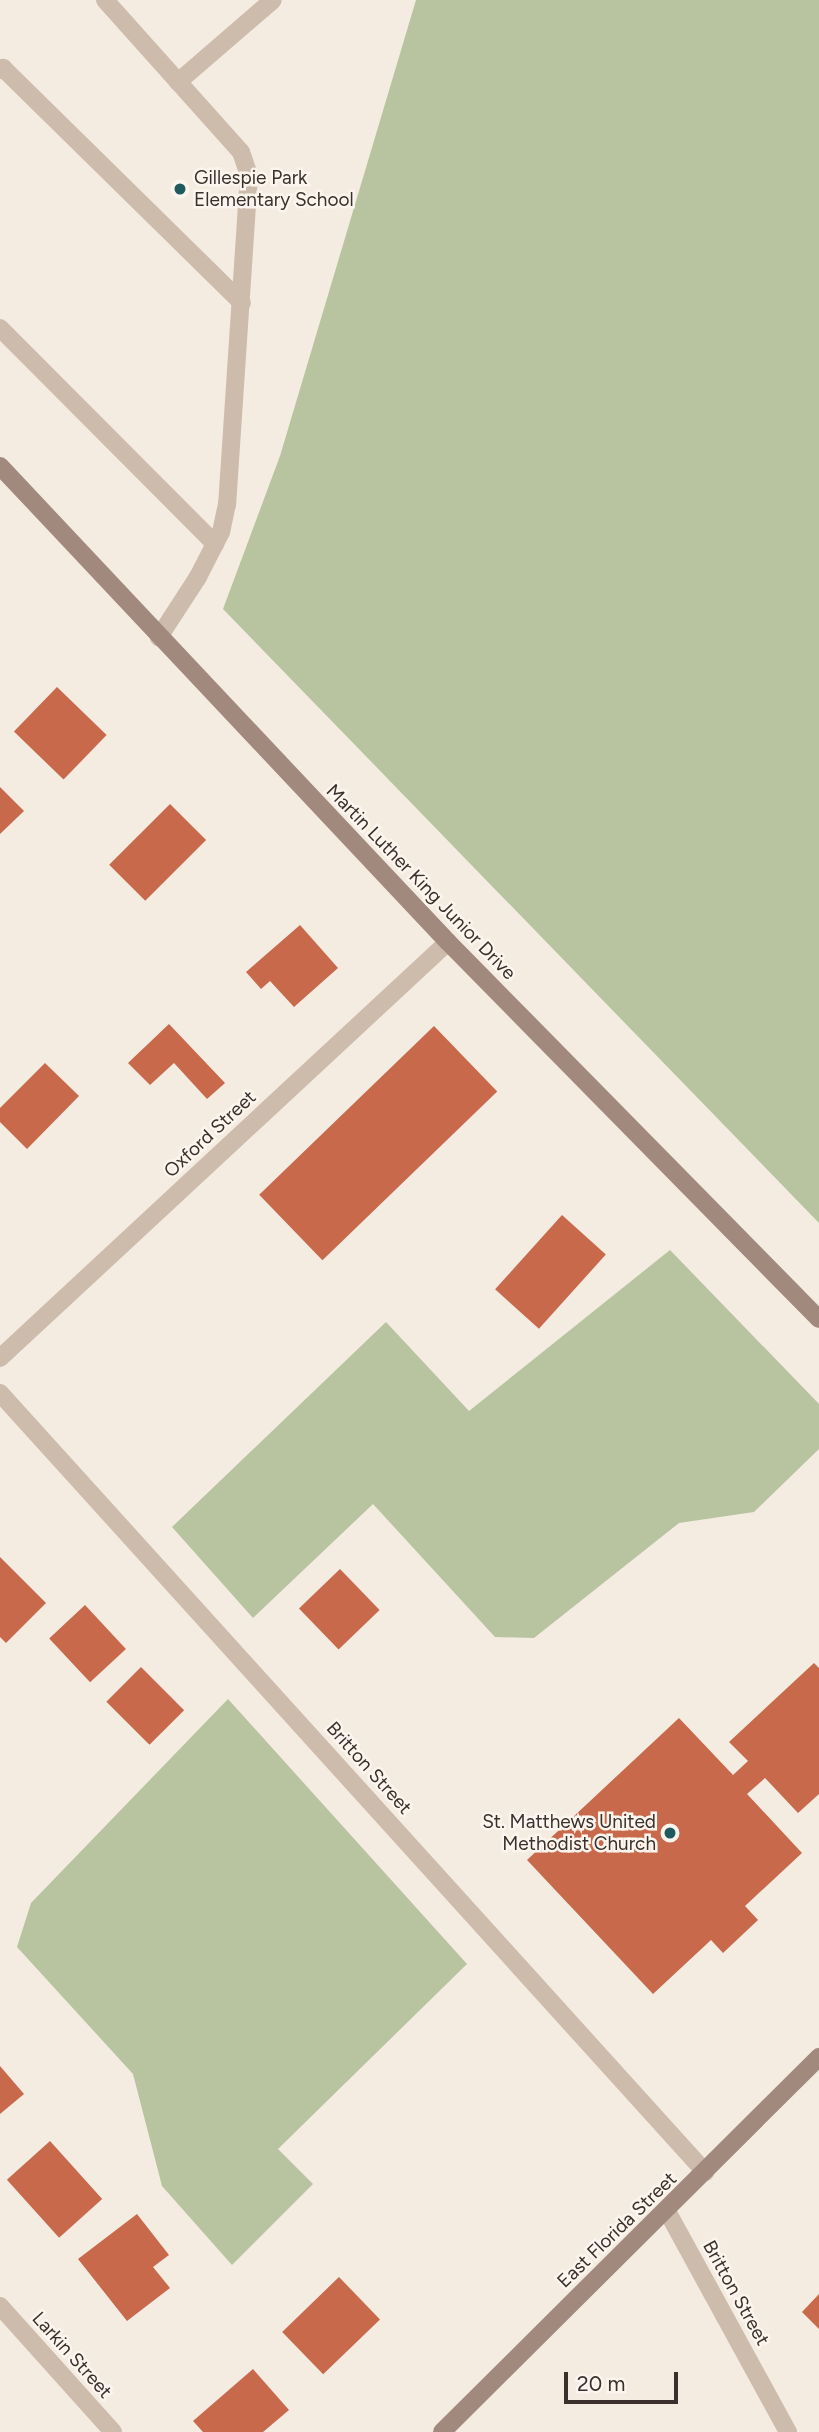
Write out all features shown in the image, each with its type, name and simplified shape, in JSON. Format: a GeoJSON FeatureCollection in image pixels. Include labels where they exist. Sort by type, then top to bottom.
{"type":"FeatureCollection","features":[{"type":"Feature","properties":{"kind":"main road","name":"Martin Luther King Junior Drive"},"geometry":{"type":"LineString","coordinates":[[0,466],[448,942],[819,1319]]}},
{"type":"Feature","properties":{"kind":"main road","name":"East Florida Street"},"geometry":{"type":"LineString","coordinates":[[442,2432],[819,2057]]}},
{"type":"Feature","properties":{"kind":"street"},"geometry":{"type":"LineString","coordinates":[[105,0],[241,152],[249,175],[227,504],[215,544],[159,637]]}},
{"type":"Feature","properties":{"kind":"street"},"geometry":{"type":"LineString","coordinates":[[178,82],[274,0]]}},
{"type":"Feature","properties":{"kind":"street"},"geometry":{"type":"LineString","coordinates":[[1,69],[242,303]]}},
{"type":"Feature","properties":{"kind":"street"},"geometry":{"type":"LineString","coordinates":[[0,328],[215,544]]}},
{"type":"Feature","properties":{"kind":"street","name":"Oxford Street"},"geometry":{"type":"LineString","coordinates":[[0,1357],[448,942]]}},
{"type":"Feature","properties":{"kind":"street","name":"Britton Street"},"geometry":{"type":"LineString","coordinates":[[0,1394],[705,2172]]}},
{"type":"Feature","properties":{"kind":"street","name":"Britton Street"},"geometry":{"type":"LineString","coordinates":[[667,2211],[788,2432]]}},
{"type":"Feature","properties":{"kind":"street","name":"Larkin Street"},"geometry":{"type":"LineString","coordinates":[[0,2306],[113,2432]]}},
{"type":"Feature","properties":{"kind":"green space"},"geometry":{"type":"Polygon","coordinates":[[[416,0],[819,0],[819,1223],[223,609],[280,456],[416,0]]]}},
{"type":"Feature","properties":{"kind":"green space"},"geometry":{"type":"Polygon","coordinates":[[[670,1250],[819,1404],[819,1449],[754,1512],[679,1523],[534,1638],[495,1637],[373,1504],[253,1618],[172,1527],[386,1322],[469,1411],[670,1250]]]}},
{"type":"Feature","properties":{"kind":"green space"},"geometry":{"type":"Polygon","coordinates":[[[228,1699],[467,1964],[278,2149],[313,2184],[232,2265],[162,2186],[133,2074],[17,1947],[31,1903],[228,1699]]]}},
{"type":"Feature","properties":{"kind":"building"},"geometry":{"type":"Polygon","coordinates":[[[57,687],[107,735],[64,780],[14,732],[57,687]]]}},
{"type":"Feature","properties":{"kind":"building"},"geometry":{"type":"Polygon","coordinates":[[[0,787],[24,811],[0,834],[0,787]]]}},
{"type":"Feature","properties":{"kind":"building"},"geometry":{"type":"Polygon","coordinates":[[[170,804],[206,840],[145,901],[109,865],[170,804]]]}},
{"type":"Feature","properties":{"kind":"building"},"geometry":{"type":"Polygon","coordinates":[[[300,925],[338,968],[294,1007],[270,981],[261,989],[246,972],[300,925]]]}},
{"type":"Feature","properties":{"kind":"building"},"geometry":{"type":"Polygon","coordinates":[[[169,1024],[225,1083],[207,1099],[174,1063],[150,1085],[128,1063],[169,1024]]]}},
{"type":"Feature","properties":{"kind":"building"},"geometry":{"type":"Polygon","coordinates":[[[434,1026],[497,1091],[322,1260],[259,1195],[434,1026]]]}},
{"type":"Feature","properties":{"kind":"building"},"geometry":{"type":"Polygon","coordinates":[[[45,1063],[79,1096],[27,1149],[0,1122],[0,1108],[45,1063]]]}},
{"type":"Feature","properties":{"kind":"building"},"geometry":{"type":"Polygon","coordinates":[[[562,1215],[606,1254],[539,1329],[495,1289],[562,1215]]]}},
{"type":"Feature","properties":{"kind":"building"},"geometry":{"type":"Polygon","coordinates":[[[0,1557],[46,1603],[6,1643],[0,1637],[0,1557]]]}},
{"type":"Feature","properties":{"kind":"building"},"geometry":{"type":"Polygon","coordinates":[[[340,1569],[380,1610],[339,1650],[299,1609],[340,1569]]]}},
{"type":"Feature","properties":{"kind":"building"},"geometry":{"type":"Polygon","coordinates":[[[85,1605],[126,1649],[90,1682],[49,1638],[85,1605]]]}},
{"type":"Feature","properties":{"kind":"building","name":"St. Matthews United Methodist Church"},"geometry":{"type":"Polygon","coordinates":[[[814,1663],[819,1668],[819,1794],[798,1813],[765,1778],[747,1794],[802,1853],[745,1906],[758,1920],[723,1953],[711,1940],[653,1994],[527,1860],[679,1718],[733,1775],[748,1761],[729,1742],[814,1663]]]}},
{"type":"Feature","properties":{"kind":"building"},"geometry":{"type":"Polygon","coordinates":[[[141,1667],[184,1710],[149,1745],[106,1702],[141,1667]]]}},
{"type":"Feature","properties":{"kind":"building"},"geometry":{"type":"Polygon","coordinates":[[[0,2066],[24,2094],[0,2114],[0,2066]]]}},
{"type":"Feature","properties":{"kind":"building"},"geometry":{"type":"Polygon","coordinates":[[[50,2141],[102,2199],[59,2238],[7,2180],[50,2141]]]}},
{"type":"Feature","properties":{"kind":"building"},"geometry":{"type":"Polygon","coordinates":[[[137,2214],[169,2255],[153,2267],[170,2288],[127,2321],[78,2259],[137,2214]]]}},
{"type":"Feature","properties":{"kind":"building"},"geometry":{"type":"Polygon","coordinates":[[[339,2277],[380,2319],[323,2374],[282,2332],[339,2277]]]}},
{"type":"Feature","properties":{"kind":"building"},"geometry":{"type":"Polygon","coordinates":[[[819,2294],[819,2329],[802,2312],[819,2294]]]}},
{"type":"Feature","properties":{"kind":"building"},"geometry":{"type":"Polygon","coordinates":[[[253,2369],[289,2410],[263,2432],[203,2432],[193,2421],[253,2369]]]}},
{"type":"Feature","properties":{"kind":"place","name":"Gillespie Park Elementary School"},"geometry":{"type":"Point","coordinates":[180,189]}},
{"type":"Feature","properties":{"kind":"place","name":"St. Matthews United Methodist Church"},"geometry":{"type":"Point","coordinates":[670,1833]}}]}
